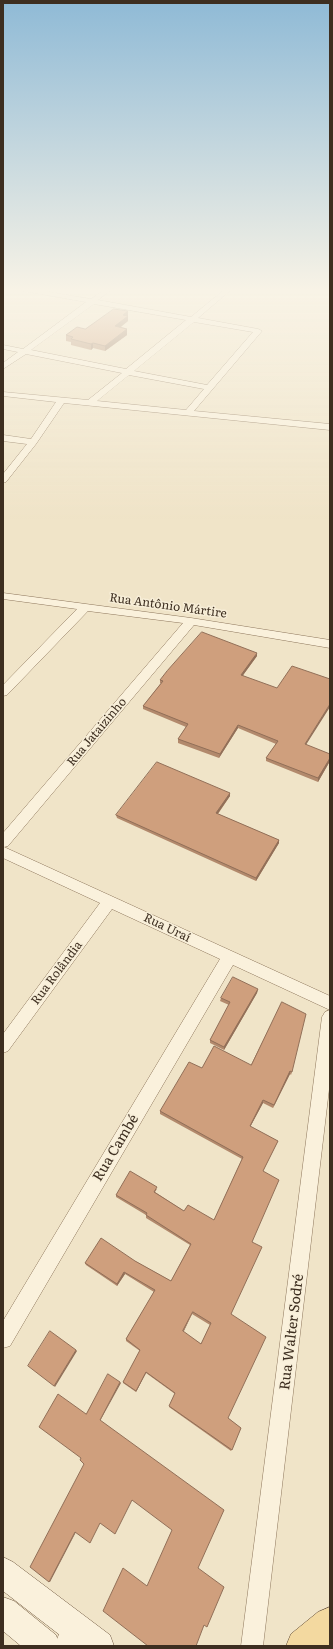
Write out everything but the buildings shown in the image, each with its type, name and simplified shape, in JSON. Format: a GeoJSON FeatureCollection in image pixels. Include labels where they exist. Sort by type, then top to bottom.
{"type":"FeatureCollection","features":[{"type":"Feature","properties":{"kind":"main road"},"geometry":{"type":"LineString","coordinates":[[303,1646],[330,1624]]}},
{"type":"Feature","properties":{"kind":"street"},"geometry":{"type":"LineString","coordinates":[[96,366],[209,388]]}},
{"type":"Feature","properties":{"kind":"street"},"geometry":{"type":"LineString","coordinates":[[91,402],[134,366]]}},
{"type":"Feature","properties":{"kind":"street"},"geometry":{"type":"LineString","coordinates":[[188,413],[228,366]]}},
{"type":"Feature","properties":{"kind":"street"},"geometry":{"type":"LineString","coordinates":[[3,394],[330,427]]}},
{"type":"Feature","properties":{"kind":"street"},"geometry":{"type":"LineString","coordinates":[[3,480],[33,442],[62,400]]}},
{"type":"Feature","properties":{"kind":"street"},"geometry":{"type":"LineString","coordinates":[[3,438],[33,442]]}},
{"type":"Feature","properties":{"kind":"street","name":"Rua Antônio Mártire"},"geometry":{"type":"LineString","coordinates":[[3,596],[84,608],[191,621],[330,644]]}},
{"type":"Feature","properties":{"kind":"street"},"geometry":{"type":"LineString","coordinates":[[3,692],[84,608]]}},
{"type":"Feature","properties":{"kind":"street","name":"Rua Jataizinho"},"geometry":{"type":"LineString","coordinates":[[3,842],[191,621]]}},
{"type":"Feature","properties":{"kind":"street","name":"Rua Uraí"},"geometry":{"type":"LineString","coordinates":[[3,852],[229,958],[330,1003]]}},
{"type":"Feature","properties":{"kind":"street","name":"Rua Rolândia"},"geometry":{"type":"LineString","coordinates":[[3,1046],[110,901]]}},
{"type":"Feature","properties":{"kind":"street","name":"Rua Cambé"},"geometry":{"type":"LineString","coordinates":[[3,1339],[229,958]]}},
{"type":"Feature","properties":{"kind":"street","name":"Rua Walter Sodré"},"geometry":{"type":"LineString","coordinates":[[252,1646],[330,1017]]}},
{"type":"Feature","properties":{"kind":"street"},"geometry":{"type":"LineString","coordinates":[[3,1572],[69,1636],[99,1646]]}},
{"type":"Feature","properties":{"kind":"street"},"geometry":{"type":"LineString","coordinates":[[3,1612],[45,1646]]}}]}
